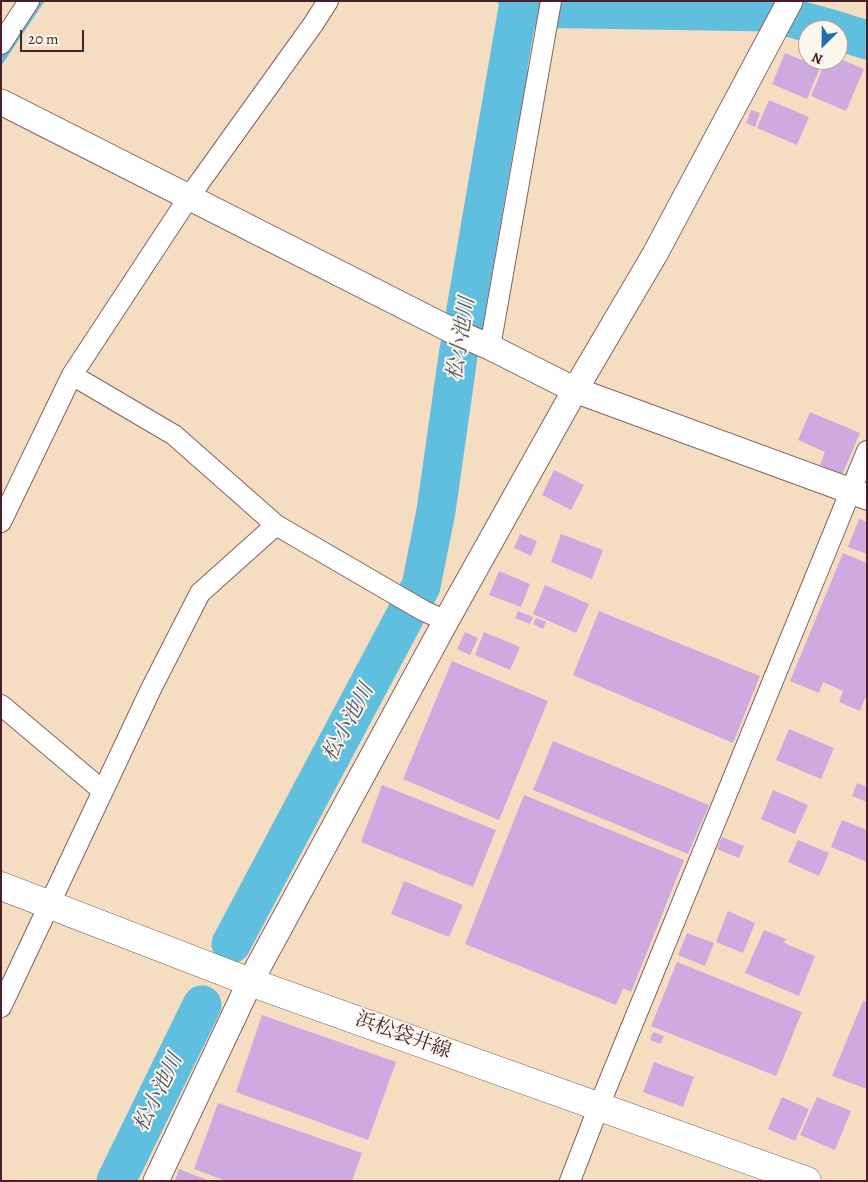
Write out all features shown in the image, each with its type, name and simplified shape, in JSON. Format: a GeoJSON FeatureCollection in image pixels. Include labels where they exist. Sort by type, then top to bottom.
{"type":"FeatureCollection","features":[{"type":"Feature","properties":{"kind":"main road","name":"浜松袋井線"},"geometry":{"type":"LineString","coordinates":[[1,886],[250,982],[807,1181]]}},
{"type":"Feature","properties":{"kind":"street"},"geometry":{"type":"LineString","coordinates":[[1,44],[30,1]]}},
{"type":"Feature","properties":{"kind":"street"},"geometry":{"type":"LineString","coordinates":[[3,514],[72,375],[189,197],[328,1]]}},
{"type":"Feature","properties":{"kind":"street"},"geometry":{"type":"LineString","coordinates":[[489,347],[549,9]]}},
{"type":"Feature","properties":{"kind":"street"},"geometry":{"type":"LineString","coordinates":[[156,1181],[250,982],[575,390],[655,254],[785,11]]}},
{"type":"Feature","properties":{"kind":"street"},"geometry":{"type":"LineString","coordinates":[[1,102],[453,332],[489,347],[575,390],[859,494]]}},
{"type":"Feature","properties":{"kind":"street"},"geometry":{"type":"LineString","coordinates":[[72,375],[174,435],[276,525],[446,622]]}},
{"type":"Feature","properties":{"kind":"street"},"geometry":{"type":"LineString","coordinates":[[570,1181],[800,612],[859,494],[867,451]]}},
{"type":"Feature","properties":{"kind":"street"},"geometry":{"type":"LineString","coordinates":[[1,1006],[151,689],[200,593],[276,525]]}},
{"type":"Feature","properties":{"kind":"street"},"geometry":{"type":"LineString","coordinates":[[1,705],[103,791]]}},
{"type":"Feature","properties":{"kind":"building"},"geometry":{"type":"Polygon","coordinates":[[[785,53],[798,58],[798,70],[819,70],[807,99],[772,84],[785,53]]]}},
{"type":"Feature","properties":{"kind":"building"},"geometry":{"type":"Polygon","coordinates":[[[848,62],[864,69],[846,111],[811,96],[822,70],[848,70],[848,62]]]}},
{"type":"Feature","properties":{"kind":"building"},"geometry":{"type":"Polygon","coordinates":[[[769,100],[809,117],[797,145],[757,128],[769,100]]]}},
{"type":"Feature","properties":{"kind":"building"},"geometry":{"type":"Polygon","coordinates":[[[751,110],[760,113],[755,127],[746,123],[751,110]]]}},
{"type":"Feature","properties":{"kind":"building"},"geometry":{"type":"Polygon","coordinates":[[[810,412],[860,433],[842,475],[820,465],[825,452],[798,440],[810,412]]]}},
{"type":"Feature","properties":{"kind":"building"},"geometry":{"type":"Polygon","coordinates":[[[554,470],[584,485],[571,510],[542,495],[554,470]]]}},
{"type":"Feature","properties":{"kind":"building"},"geometry":{"type":"Polygon","coordinates":[[[859,519],[867,522],[867,554],[848,547],[859,519]]]}},
{"type":"Feature","properties":{"kind":"building"},"geometry":{"type":"Polygon","coordinates":[[[520,534],[537,541],[531,556],[514,548],[520,534]]]}},
{"type":"Feature","properties":{"kind":"building"},"geometry":{"type":"Polygon","coordinates":[[[561,534],[603,550],[592,579],[551,562],[561,534]]]}},
{"type":"Feature","properties":{"kind":"building"},"geometry":{"type":"Polygon","coordinates":[[[843,553],[867,563],[867,699],[865,698],[860,711],[839,702],[843,691],[823,682],[819,693],[790,681],[843,553]]]}},
{"type":"Feature","properties":{"kind":"building"},"geometry":{"type":"Polygon","coordinates":[[[499,571],[530,584],[521,607],[489,595],[499,571]]]}},
{"type":"Feature","properties":{"kind":"building"},"geometry":{"type":"Polygon","coordinates":[[[545,585],[589,604],[576,633],[533,614],[545,585]]]}},
{"type":"Feature","properties":{"kind":"building"},"geometry":{"type":"Polygon","coordinates":[[[518,611],[533,617],[530,624],[515,618],[518,611]]]}},
{"type":"Feature","properties":{"kind":"building"},"geometry":{"type":"Polygon","coordinates":[[[599,611],[760,676],[733,743],[573,675],[599,611]]]}},
{"type":"Feature","properties":{"kind":"building"},"geometry":{"type":"Polygon","coordinates":[[[536,618],[546,622],[543,629],[533,624],[536,618]]]}},
{"type":"Feature","properties":{"kind":"building"},"geometry":{"type":"Polygon","coordinates":[[[465,632],[478,638],[470,655],[457,649],[465,632]]]}},
{"type":"Feature","properties":{"kind":"building"},"geometry":{"type":"Polygon","coordinates":[[[484,632],[520,647],[510,670],[475,655],[484,632]]]}},
{"type":"Feature","properties":{"kind":"building"},"geometry":{"type":"Polygon","coordinates":[[[452,661],[548,701],[499,820],[403,779],[452,661]]]}},
{"type":"Feature","properties":{"kind":"building"},"geometry":{"type":"Polygon","coordinates":[[[789,729],[834,748],[821,779],[776,760],[789,729]]]}},
{"type":"Feature","properties":{"kind":"building"},"geometry":{"type":"Polygon","coordinates":[[[553,741],[709,805],[688,854],[533,790],[553,741]]]}},
{"type":"Feature","properties":{"kind":"building"},"geometry":{"type":"Polygon","coordinates":[[[857,783],[867,787],[867,802],[852,796],[857,783]]]}},
{"type":"Feature","properties":{"kind":"building"},"geometry":{"type":"Polygon","coordinates":[[[382,785],[496,830],[473,887],[361,842],[382,785]]]}},
{"type":"Feature","properties":{"kind":"building"},"geometry":{"type":"Polygon","coordinates":[[[773,790],[808,805],[795,834],[761,819],[773,790]]]}},
{"type":"Feature","properties":{"kind":"building"},"geometry":{"type":"Polygon","coordinates":[[[524,795],[684,860],[631,992],[623,988],[616,1005],[465,944],[524,795]]]}},
{"type":"Feature","properties":{"kind":"building"},"geometry":{"type":"Polygon","coordinates":[[[842,820],[867,830],[867,862],[831,847],[842,820]]]}},
{"type":"Feature","properties":{"kind":"building"},"geometry":{"type":"Polygon","coordinates":[[[722,837],[744,846],[739,858],[717,849],[722,837]]]}},
{"type":"Feature","properties":{"kind":"building"},"geometry":{"type":"Polygon","coordinates":[[[798,840],[829,853],[819,876],[788,862],[798,840]]]}},
{"type":"Feature","properties":{"kind":"building"},"geometry":{"type":"Polygon","coordinates":[[[404,881],[463,905],[449,937],[391,914],[404,881]]]}},
{"type":"Feature","properties":{"kind":"building"},"geometry":{"type":"Polygon","coordinates":[[[728,911],[755,923],[743,953],[716,942],[728,911]]]}},
{"type":"Feature","properties":{"kind":"building"},"geometry":{"type":"Polygon","coordinates":[[[764,930],[786,939],[784,943],[815,956],[799,996],[745,973],[764,930]]]}},
{"type":"Feature","properties":{"kind":"building"},"geometry":{"type":"Polygon","coordinates":[[[687,933],[714,943],[705,966],[678,955],[687,933]]]}},
{"type":"Feature","properties":{"kind":"building"},"geometry":{"type":"Polygon","coordinates":[[[677,962],[802,1012],[776,1076],[651,1026],[677,962]]]}},
{"type":"Feature","properties":{"kind":"building"},"geometry":{"type":"Polygon","coordinates":[[[863,1001],[867,1002],[867,1089],[832,1076],[863,1001]]]}},
{"type":"Feature","properties":{"kind":"building"},"geometry":{"type":"Polygon","coordinates":[[[262,1015],[396,1062],[368,1140],[236,1092],[262,1015]]]}},
{"type":"Feature","properties":{"kind":"building"},"geometry":{"type":"Polygon","coordinates":[[[653,1032],[664,1036],[660,1044],[650,1040],[653,1032]]]}},
{"type":"Feature","properties":{"kind":"building"},"geometry":{"type":"Polygon","coordinates":[[[654,1062],[694,1077],[683,1107],[643,1092],[654,1062]]]}},
{"type":"Feature","properties":{"kind":"building"},"geometry":{"type":"Polygon","coordinates":[[[782,1097],[809,1109],[795,1141],[768,1129],[782,1097]]]}},
{"type":"Feature","properties":{"kind":"building"},"geometry":{"type":"Polygon","coordinates":[[[817,1097],[851,1111],[835,1150],[800,1135],[817,1097]]]}},
{"type":"Feature","properties":{"kind":"building"},"geometry":{"type":"Polygon","coordinates":[[[218,1103],[362,1153],[352,1181],[226,1181],[194,1169],[218,1103]]]}},
{"type":"Feature","properties":{"kind":"building"},"geometry":{"type":"Polygon","coordinates":[[[179,1169],[210,1181],[175,1181],[179,1169]]]}},
{"type":"Feature","properties":{"kind":"waterway"},"geometry":{"type":"LineString","coordinates":[[1,61],[41,1]]}},
{"type":"Feature","properties":{"kind":"waterway"},"geometry":{"type":"LineString","coordinates":[[500,1],[518,8]]}},
{"type":"Feature","properties":{"kind":"waterway","name":"松小池川"},"geometry":{"type":"LineString","coordinates":[[537,14],[539,1]]}},
{"type":"Feature","properties":{"kind":"waterway","name":"松小池川"},"geometry":{"type":"LineString","coordinates":[[231,944],[421,586],[436,511],[458,356],[518,8],[770,12],[799,20]]}},
{"type":"Feature","properties":{"kind":"waterway","name":"松小池川"},"geometry":{"type":"LineString","coordinates":[[848,34],[867,40]]}},
{"type":"Feature","properties":{"kind":"waterway"},"geometry":{"type":"LineString","coordinates":[[516,127],[526,71]]}},
{"type":"Feature","properties":{"kind":"waterway","name":"松小池川"},"geometry":{"type":"LineString","coordinates":[[116,1181],[202,1005]]}},
{"type":"Feature","properties":{"kind":"waterway"},"geometry":{"type":"LineString","coordinates":[[193,1055],[212,1014]]}}]}
